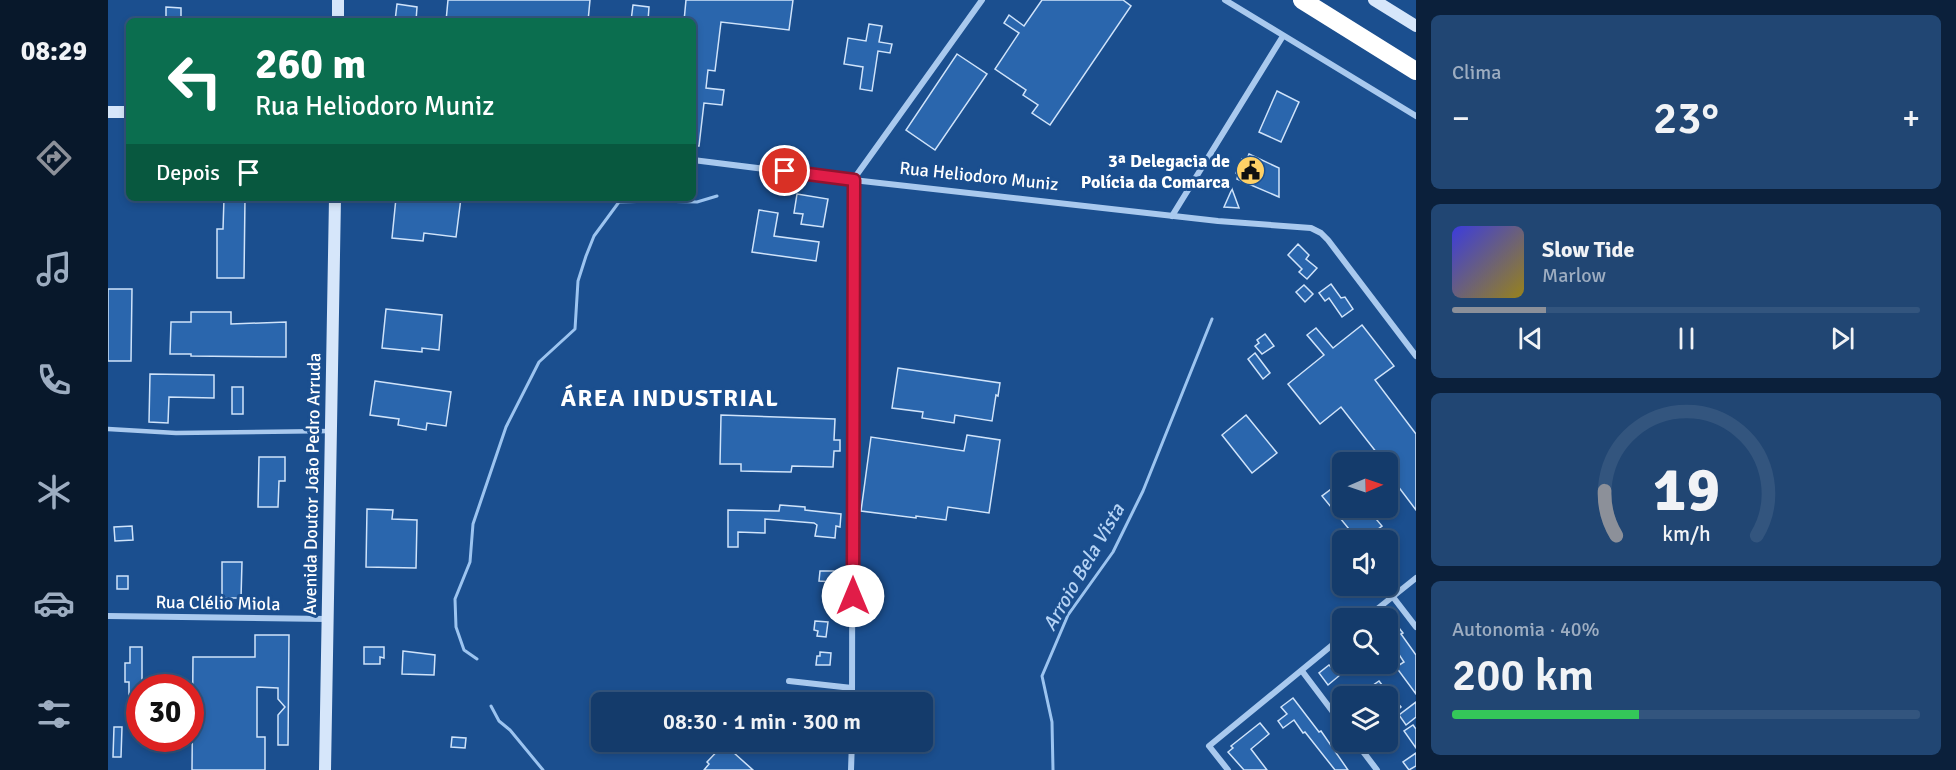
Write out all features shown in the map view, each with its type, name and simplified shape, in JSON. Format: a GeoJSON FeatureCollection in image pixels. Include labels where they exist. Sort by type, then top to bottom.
{"type":"FeatureCollection","features":[{"type":"Feature","properties":{"kind":"highway"},"geometry":{"type":"LineString","coordinates":[[1302,0],[1416,71]]}},
{"type":"Feature","properties":{"kind":"main road"},"geometry":{"type":"LineString","coordinates":[[338,0],[338,18]]}},
{"type":"Feature","properties":{"kind":"main road"},"geometry":{"type":"LineString","coordinates":[[1374,0],[1388,4],[1416,26]]}},
{"type":"Feature","properties":{"kind":"main road"},"geometry":{"type":"LineString","coordinates":[[108,112],[126,112]]}},
{"type":"Feature","properties":{"kind":"main road","name":"Avenida Doutor João Pedro Arruda"},"geometry":{"type":"LineString","coordinates":[[325,770],[335,201]]}},
{"type":"Feature","properties":{"kind":"street"},"geometry":{"type":"LineString","coordinates":[[852,692],[854,180],[982,0]]}},
{"type":"Feature","properties":{"kind":"street"},"geometry":{"type":"LineString","coordinates":[[1225,0],[1416,116]]}},
{"type":"Feature","properties":{"kind":"street"},"geometry":{"type":"LineString","coordinates":[[1172,216],[1283,36]]}},
{"type":"Feature","properties":{"kind":"street","name":"Rua Heliodoro Muniz"},"geometry":{"type":"LineString","coordinates":[[696,160],[1172,216],[1299,226],[1321,233],[1416,356]]}},
{"type":"Feature","properties":{"kind":"street"},"geometry":{"type":"LineString","coordinates":[[1379,608],[1416,578]]}},
{"type":"Feature","properties":{"kind":"street"},"geometry":{"type":"LineString","coordinates":[[1393,597],[1416,627]]}},
{"type":"Feature","properties":{"kind":"street","name":"Rua Clélio Miola"},"geometry":{"type":"LineString","coordinates":[[108,616],[327,619]]}},
{"type":"Feature","properties":{"kind":"street"},"geometry":{"type":"LineString","coordinates":[[1228,770],[1209,746],[1332,646]]}},
{"type":"Feature","properties":{"kind":"street"},"geometry":{"type":"LineString","coordinates":[[1302,671],[1332,711]]}},
{"type":"Feature","properties":{"kind":"street"},"geometry":{"type":"LineString","coordinates":[[789,681],[852,688]]}},
{"type":"Feature","properties":{"kind":"street"},"geometry":{"type":"LineString","coordinates":[[851,770],[852,752]]}},
{"type":"Feature","properties":{"kind":"street"},"geometry":{"type":"LineString","coordinates":[[1363,752],[1377,770]]}},
{"type":"Feature","properties":{"kind":"lane"},"geometry":{"type":"LineString","coordinates":[[108,429],[176,434],[331,431]]}},
{"type":"Feature","properties":{"kind":"building"},"geometry":{"type":"Polygon","coordinates":[[[448,0],[590,0],[588,18],[446,18],[448,0]]]}},
{"type":"Feature","properties":{"kind":"building"},"geometry":{"type":"Polygon","coordinates":[[[686,0],[793,0],[789,30],[721,22],[715,71],[708,70],[706,88],[724,90],[722,105],[704,103],[699,146],[696,146],[696,18],[684,18],[686,0]]]}},
{"type":"Feature","properties":{"kind":"building"},"geometry":{"type":"Polygon","coordinates":[[[1042,0],[1123,0],[1131,6],[1050,125],[1032,113],[1038,105],[1023,95],[1026,90],[995,69],[1019,33],[1004,23],[1009,15],[1024,26],[1042,0]]]}},
{"type":"Feature","properties":{"kind":"building"},"geometry":{"type":"Polygon","coordinates":[[[397,4],[417,7],[416,18],[395,18],[397,4]]]}},
{"type":"Feature","properties":{"kind":"building"},"geometry":{"type":"Polygon","coordinates":[[[633,5],[649,7],[648,18],[631,18],[633,5]]]}},
{"type":"Feature","properties":{"kind":"building"},"geometry":{"type":"Polygon","coordinates":[[[166,7],[181,8],[181,18],[166,18],[166,7]]]}},
{"type":"Feature","properties":{"kind":"building"},"geometry":{"type":"Polygon","coordinates":[[[869,24],[882,26],[879,42],[892,44],[890,53],[878,51],[872,91],[860,89],[863,67],[844,64],[848,38],[866,41],[869,24]]]}},
{"type":"Feature","properties":{"kind":"building"},"geometry":{"type":"Polygon","coordinates":[[[957,54],[987,74],[935,150],[906,130],[957,54]]]}},
{"type":"Feature","properties":{"kind":"building"},"geometry":{"type":"Polygon","coordinates":[[[1277,91],[1299,102],[1281,142],[1259,132],[1277,91]]]}},
{"type":"Feature","properties":{"kind":"building"},"geometry":{"type":"Polygon","coordinates":[[[1249,154],[1279,168],[1279,197],[1237,179],[1236,173],[1242,159],[1246,161],[1249,154]]]}},
{"type":"Feature","properties":{"kind":"building"},"geometry":{"type":"Polygon","coordinates":[[[1232,189],[1239,208],[1224,207],[1232,189]]]}},
{"type":"Feature","properties":{"kind":"building"},"geometry":{"type":"Polygon","coordinates":[[[797,194],[828,199],[823,227],[801,224],[803,214],[794,213],[797,194]]]}},
{"type":"Feature","properties":{"kind":"building"},"geometry":{"type":"Polygon","coordinates":[[[224,201],[245,201],[244,278],[217,278],[217,229],[223,229],[224,201]]]}},
{"type":"Feature","properties":{"kind":"building"},"geometry":{"type":"Polygon","coordinates":[[[396,201],[461,201],[456,237],[424,233],[423,241],[392,238],[396,201]]]}},
{"type":"Feature","properties":{"kind":"building"},"geometry":{"type":"Polygon","coordinates":[[[759,210],[778,213],[774,236],[819,242],[816,261],[752,252],[759,210]]]}},
{"type":"Feature","properties":{"kind":"building"},"geometry":{"type":"Polygon","coordinates":[[[1298,244],[1309,255],[1306,259],[1317,268],[1307,279],[1299,272],[1302,269],[1288,255],[1298,244]]]}},
{"type":"Feature","properties":{"kind":"building"},"geometry":{"type":"Polygon","coordinates":[[[1331,284],[1341,298],[1345,297],[1353,309],[1342,317],[1329,298],[1325,301],[1319,293],[1331,284]]]}},
{"type":"Feature","properties":{"kind":"building"},"geometry":{"type":"Polygon","coordinates":[[[1304,285],[1313,294],[1305,302],[1296,292],[1304,285]]]}},
{"type":"Feature","properties":{"kind":"building"},"geometry":{"type":"Polygon","coordinates":[[[108,289],[132,289],[131,361],[108,361],[108,289]]]}},
{"type":"Feature","properties":{"kind":"building"},"geometry":{"type":"Polygon","coordinates":[[[386,309],[442,315],[439,350],[422,348],[422,352],[382,348],[386,309]]]}},
{"type":"Feature","properties":{"kind":"building"},"geometry":{"type":"Polygon","coordinates":[[[191,312],[231,312],[231,324],[286,322],[286,357],[170,354],[171,322],[191,322],[191,312]]]}},
{"type":"Feature","properties":{"kind":"building"},"geometry":{"type":"Polygon","coordinates":[[[1362,325],[1394,366],[1375,380],[1416,434],[1416,510],[1398,486],[1398,452],[1376,452],[1341,407],[1320,424],[1288,384],[1324,355],[1307,335],[1316,328],[1333,348],[1362,325]]]}},
{"type":"Feature","properties":{"kind":"building"},"geometry":{"type":"Polygon","coordinates":[[[1265,334],[1274,346],[1262,354],[1255,346],[1259,343],[1257,340],[1265,334]]]}},
{"type":"Feature","properties":{"kind":"building"},"geometry":{"type":"Polygon","coordinates":[[[1255,353],[1270,373],[1263,379],[1248,359],[1255,353]]]}},
{"type":"Feature","properties":{"kind":"building"},"geometry":{"type":"Polygon","coordinates":[[[898,368],[1000,383],[992,421],[955,415],[954,423],[922,418],[923,412],[892,408],[898,368]]]}},
{"type":"Feature","properties":{"kind":"building"},"geometry":{"type":"Polygon","coordinates":[[[150,374],[214,375],[214,398],[169,397],[168,423],[149,422],[150,374]]]}},
{"type":"Feature","properties":{"kind":"building"},"geometry":{"type":"Polygon","coordinates":[[[375,381],[451,392],[446,426],[427,423],[426,430],[398,425],[399,419],[370,415],[375,381]]]}},
{"type":"Feature","properties":{"kind":"building"},"geometry":{"type":"Polygon","coordinates":[[[232,387],[243,387],[243,414],[232,414],[232,387]]]}},
{"type":"Feature","properties":{"kind":"building"},"geometry":{"type":"Polygon","coordinates":[[[721,415],[835,419],[834,440],[840,440],[840,451],[834,451],[833,467],[792,466],[791,472],[741,471],[741,464],[720,464],[721,415]]]}},
{"type":"Feature","properties":{"kind":"building"},"geometry":{"type":"Polygon","coordinates":[[[1246,415],[1277,453],[1252,473],[1222,435],[1246,415]]]}},
{"type":"Feature","properties":{"kind":"building"},"geometry":{"type":"Polygon","coordinates":[[[967,435],[1000,440],[989,513],[948,507],[946,520],[861,511],[871,437],[964,451],[967,435]]]}},
{"type":"Feature","properties":{"kind":"building"},"geometry":{"type":"Polygon","coordinates":[[[259,457],[285,457],[285,481],[279,481],[278,507],[258,507],[259,457]]]}},
{"type":"Feature","properties":{"kind":"building"},"geometry":{"type":"Polygon","coordinates":[[[1332,488],[1332,508],[1322,496],[1332,488]]]}},
{"type":"Feature","properties":{"kind":"building"},"geometry":{"type":"Polygon","coordinates":[[[780,505],[841,514],[840,527],[836,526],[835,538],[815,536],[817,525],[814,523],[765,519],[765,533],[738,532],[738,547],[728,547],[728,510],[779,511],[780,505]]]}},
{"type":"Feature","properties":{"kind":"building"},"geometry":{"type":"Polygon","coordinates":[[[367,509],[393,510],[392,519],[417,520],[416,568],[366,567],[367,509]]]}},
{"type":"Feature","properties":{"kind":"building"},"geometry":{"type":"Polygon","coordinates":[[[1340,518],[1375,518],[1382,526],[1377,530],[1350,530],[1340,518]]]}},
{"type":"Feature","properties":{"kind":"building"},"geometry":{"type":"Polygon","coordinates":[[[132,526],[133,540],[115,541],[114,527],[132,526]]]}},
{"type":"Feature","properties":{"kind":"building"},"geometry":{"type":"Polygon","coordinates":[[[222,562],[242,562],[241,598],[222,598],[222,562]]]}},
{"type":"Feature","properties":{"kind":"building"},"geometry":{"type":"Polygon","coordinates":[[[820,571],[834,571],[834,582],[819,581],[820,571]]]}},
{"type":"Feature","properties":{"kind":"building"},"geometry":{"type":"Polygon","coordinates":[[[117,576],[128,576],[128,589],[117,589],[117,576]]]}},
{"type":"Feature","properties":{"kind":"building"},"geometry":{"type":"Polygon","coordinates":[[[815,621],[828,622],[826,637],[817,636],[818,631],[814,630],[815,621]]]}},
{"type":"Feature","properties":{"kind":"building"},"geometry":{"type":"Polygon","coordinates":[[[1398,627],[1416,655],[1416,694],[1398,670],[1398,666],[1404,662],[1398,653],[1398,627]]]}},
{"type":"Feature","properties":{"kind":"building"},"geometry":{"type":"Polygon","coordinates":[[[255,635],[289,635],[288,745],[278,745],[278,715],[285,707],[278,699],[278,688],[257,687],[257,737],[265,737],[265,770],[192,770],[192,752],[204,752],[204,674],[193,674],[193,657],[255,657],[255,635]]]}},
{"type":"Feature","properties":{"kind":"building"},"geometry":{"type":"Polygon","coordinates":[[[130,647],[142,647],[142,674],[126,674],[125,682],[125,663],[130,663],[130,647]]]}},
{"type":"Feature","properties":{"kind":"building"},"geometry":{"type":"Polygon","coordinates":[[[364,647],[384,647],[384,658],[380,657],[380,664],[364,664],[364,647]]]}},
{"type":"Feature","properties":{"kind":"building"},"geometry":{"type":"Polygon","coordinates":[[[403,651],[435,655],[434,675],[402,674],[403,651]]]}},
{"type":"Feature","properties":{"kind":"building"},"geometry":{"type":"Polygon","coordinates":[[[820,652],[831,653],[830,665],[816,665],[820,652]]]}},
{"type":"Feature","properties":{"kind":"building"},"geometry":{"type":"Polygon","coordinates":[[[1329,665],[1332,668],[1332,674],[1340,675],[1328,685],[1319,673],[1329,665]]]}},
{"type":"Feature","properties":{"kind":"building"},"geometry":{"type":"Polygon","coordinates":[[[1379,681],[1383,686],[1372,686],[1379,681]]]}},
{"type":"Feature","properties":{"kind":"building"},"geometry":{"type":"Polygon","coordinates":[[[1293,698],[1319,732],[1321,731],[1332,747],[1332,752],[1336,752],[1348,770],[1335,770],[1294,720],[1283,728],[1278,721],[1287,714],[1281,707],[1293,698]]]}},
{"type":"Feature","properties":{"kind":"building"},"geometry":{"type":"Polygon","coordinates":[[[1416,702],[1416,717],[1406,725],[1399,715],[1416,702]]]}},
{"type":"Feature","properties":{"kind":"building"},"geometry":{"type":"Polygon","coordinates":[[[1260,723],[1269,734],[1251,749],[1267,770],[1244,770],[1228,752],[1233,748],[1231,746],[1260,723]]]}},
{"type":"Feature","properties":{"kind":"building"},"geometry":{"type":"Polygon","coordinates":[[[1413,725],[1416,729],[1416,748],[1404,731],[1413,725]]]}},
{"type":"Feature","properties":{"kind":"building"},"geometry":{"type":"Polygon","coordinates":[[[114,727],[122,727],[121,757],[113,757],[114,727]]]}},
{"type":"Feature","properties":{"kind":"building"},"geometry":{"type":"Polygon","coordinates":[[[452,737],[466,738],[465,748],[451,747],[452,737]]]}},
{"type":"Feature","properties":{"kind":"building"},"geometry":{"type":"Polygon","coordinates":[[[716,752],[733,752],[753,770],[704,770],[709,764],[707,762],[716,752]]]}},
{"type":"Feature","properties":{"kind":"building"},"geometry":{"type":"Polygon","coordinates":[[[1416,753],[1416,766],[1409,770],[1403,762],[1416,753]]]}},
{"type":"Feature","properties":{"kind":"waterway"},"geometry":{"type":"LineString","coordinates":[[477,659],[464,650],[456,627],[455,599],[470,562],[473,524],[506,427],[539,362],[575,329],[578,281],[594,236],[619,202],[697,202],[717,196]]}},
{"type":"Feature","properties":{"kind":"waterway","name":"Arroio Bela Vista"},"geometry":{"type":"LineString","coordinates":[[1053,770],[1052,722],[1042,676],[1068,615],[1113,552],[1143,491],[1212,319]]}},
{"type":"Feature","properties":{"kind":"waterway"},"geometry":{"type":"LineString","coordinates":[[491,706],[499,721],[510,730],[543,770]]}},
{"type":"Feature","properties":{"kind":"place","name":"3ª Delegacia de Polícia da Comarca"},"geometry":{"type":"Point","coordinates":[1251,171]}},
{"type":"Feature","properties":{"kind":"district","name":"ÁREA INDUSTRIAL"},"geometry":{"type":"Point","coordinates":[670,398]}},
{"type":"Feature","properties":{"kind":"route"},"geometry":{"type":"LineString","coordinates":[[785,171],[854,180],[853,596]]}}]}
